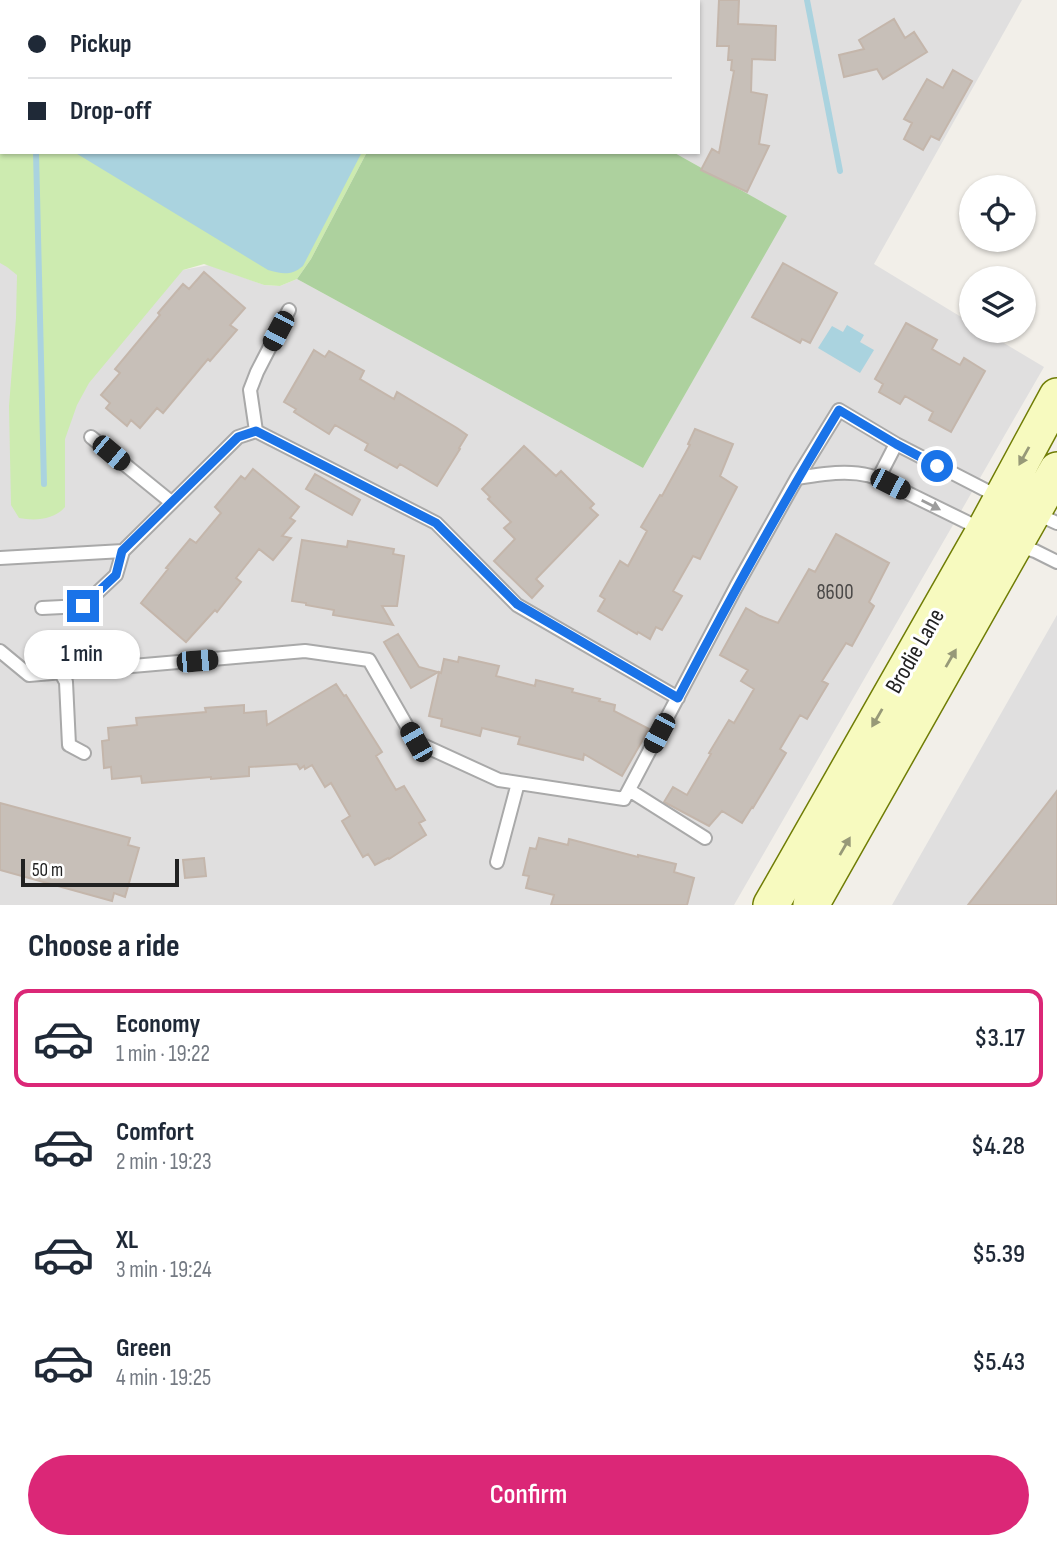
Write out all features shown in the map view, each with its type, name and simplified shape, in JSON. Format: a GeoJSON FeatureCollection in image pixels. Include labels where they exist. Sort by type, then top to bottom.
{"type":"FeatureCollection","features":[{"type":"Feature","properties":{"kind":"main road","name":"Brodie Lane"},"geometry":{"type":"LineString","coordinates":[[1025,509],[1057,396]]}},
{"type":"Feature","properties":{"kind":"main road","name":"Brodie Lane"},"geometry":{"type":"LineString","coordinates":[[771,905],[1000,538],[1057,470]]}},
{"type":"Feature","properties":{"kind":"main road","name":"Brodie Lane"},"geometry":{"type":"LineString","coordinates":[[811,905],[1000,538]]}},
{"type":"Feature","properties":{"kind":"lane"},"geometry":{"type":"LineString","coordinates":[[256,431],[250,390],[289,310]]}},
{"type":"Feature","properties":{"kind":"lane"},"geometry":{"type":"LineString","coordinates":[[0,651],[29,675],[305,651],[369,660],[416,742],[499,780],[624,799],[736,587],[839,410],[896,444],[1025,509]]}},
{"type":"Feature","properties":{"kind":"lane"},"geometry":{"type":"LineString","coordinates":[[43,608],[83,606],[116,575],[122,551],[238,437],[256,431],[436,523],[517,604],[678,698]]}},
{"type":"Feature","properties":{"kind":"lane"},"geometry":{"type":"LineString","coordinates":[[92,437],[171,502]]}},
{"type":"Feature","properties":{"kind":"lane"},"geometry":{"type":"LineString","coordinates":[[879,477],[896,444]]}},
{"type":"Feature","properties":{"kind":"lane"},"geometry":{"type":"LineString","coordinates":[[797,478],[824,473],[855,473],[879,477],[1000,538],[1057,562]]}},
{"type":"Feature","properties":{"kind":"lane"},"geometry":{"type":"LineString","coordinates":[[0,558],[122,551]]}},
{"type":"Feature","properties":{"kind":"lane"},"geometry":{"type":"LineString","coordinates":[[61,673],[66,682],[69,745],[84,753]]}},
{"type":"Feature","properties":{"kind":"lane"},"geometry":{"type":"LineString","coordinates":[[497,862],[518,783]]}},
{"type":"Feature","properties":{"kind":"lane"},"geometry":{"type":"LineString","coordinates":[[629,790],[705,838]]}},
{"type":"Feature","properties":{"kind":"shaded area"},"geometry":{"type":"Polygon","coordinates":[[[700,0],[1022,0],[874,264],[959,316],[959,343],[1004,343],[1044,367],[734,905],[0,905],[0,259],[183,270],[209,265],[264,285],[280,286],[297,279],[643,468],[786,216],[677,154],[700,154],[700,0]]]}},
{"type":"Feature","properties":{"kind":"shaded area"},"geometry":{"type":"Polygon","coordinates":[[[1057,615],[1057,905],[892,905],[1057,615]]]}},
{"type":"Feature","properties":{"kind":"green space"},"geometry":{"type":"Polygon","coordinates":[[[0,154],[366,154],[311,259],[297,279],[280,286],[264,285],[204,264],[183,270],[89,383],[77,405],[65,439],[65,507],[50,517],[19,518],[11,505],[9,406],[17,275],[0,263],[0,154]]]}},
{"type":"Feature","properties":{"kind":"green space"},"geometry":{"type":"Polygon","coordinates":[[[366,154],[677,154],[787,216],[643,468],[297,279],[311,259],[366,154]]]}},
{"type":"Feature","properties":{"kind":"water"},"geometry":{"type":"Polygon","coordinates":[[[77,154],[361,154],[303,266],[286,273],[268,270],[77,154]]]}},
{"type":"Feature","properties":{"kind":"water"},"geometry":{"type":"Polygon","coordinates":[[[847,325],[864,335],[860,342],[874,350],[860,373],[818,348],[832,326],[843,332],[847,325]]]}},
{"type":"Feature","properties":{"kind":"building"},"geometry":{"type":"Polygon","coordinates":[[[719,0],[739,0],[738,24],[776,26],[775,60],[752,59],[751,92],[767,95],[759,144],[769,146],[747,192],[701,170],[712,149],[719,153],[734,71],[731,70],[732,60],[728,60],[729,46],[717,46],[719,0]]]}},
{"type":"Feature","properties":{"kind":"building"},"geometry":{"type":"Polygon","coordinates":[[[894,19],[905,38],[914,32],[927,52],[883,79],[877,69],[844,77],[839,55],[864,49],[859,40],[894,19]]]}},
{"type":"Feature","properties":{"kind":"building"},"geometry":{"type":"Polygon","coordinates":[[[953,70],[972,81],[939,140],[931,136],[923,150],[904,139],[912,123],[904,119],[927,79],[943,88],[953,70]]]}},
{"type":"Feature","properties":{"kind":"building"},"geometry":{"type":"Polygon","coordinates":[[[783,263],[837,293],[810,343],[802,339],[800,343],[752,317],[783,263]]]}},
{"type":"Feature","properties":{"kind":"building"},"geometry":{"type":"Polygon","coordinates":[[[204,272],[245,308],[230,325],[237,330],[210,361],[208,359],[163,413],[157,408],[140,428],[131,420],[127,426],[106,408],[110,403],[101,395],[120,373],[115,369],[160,315],[158,313],[183,284],[189,289],[204,272]]]}},
{"type":"Feature","properties":{"kind":"building"},"geometry":{"type":"Polygon","coordinates":[[[906,323],[937,340],[932,349],[960,365],[964,358],[985,371],[951,432],[929,420],[933,412],[905,396],[900,404],[879,392],[883,384],[875,379],[906,323]]]}},
{"type":"Feature","properties":{"kind":"building"},"geometry":{"type":"Polygon","coordinates":[[[314,350],[325,357],[329,351],[364,371],[360,379],[394,399],[397,392],[467,435],[437,486],[400,464],[397,468],[365,450],[368,444],[335,425],[329,434],[294,412],[296,409],[284,402],[314,350]]]}},
{"type":"Feature","properties":{"kind":"building"},"geometry":{"type":"Polygon","coordinates":[[[695,429],[733,444],[720,476],[737,487],[700,559],[693,556],[673,591],[682,596],[662,630],[656,627],[650,639],[598,611],[605,599],[600,596],[620,561],[628,566],[647,531],[641,527],[660,495],[662,496],[690,445],[688,444],[695,429]]]}},
{"type":"Feature","properties":{"kind":"building"},"geometry":{"type":"Polygon","coordinates":[[[524,446],[556,476],[561,471],[594,504],[590,508],[598,515],[536,579],[543,586],[532,598],[494,561],[515,539],[504,528],[511,522],[482,489],[524,446]]]}},
{"type":"Feature","properties":{"kind":"building"},"geometry":{"type":"Polygon","coordinates":[[[253,469],[299,507],[290,518],[295,521],[282,536],[291,538],[273,560],[259,549],[236,578],[241,582],[217,612],[215,610],[186,642],[141,603],[190,539],[196,543],[221,513],[215,507],[241,476],[245,479],[253,469]]]}},
{"type":"Feature","properties":{"kind":"building"},"geometry":{"type":"Polygon","coordinates":[[[315,474],[360,500],[352,515],[306,489],[315,474]]]}},
{"type":"Feature","properties":{"kind":"building"},"geometry":{"type":"Polygon","coordinates":[[[836,534],[889,563],[869,602],[874,606],[852,646],[846,643],[822,681],[828,684],[807,719],[800,715],[780,749],[786,753],[753,808],[742,823],[722,811],[709,826],[664,802],[673,787],[687,795],[729,720],[734,723],[754,689],[741,681],[748,670],[720,655],[746,608],[778,623],[809,569],[815,572],[836,534]]]}},
{"type":"Feature","properties":{"kind":"building"},"geometry":{"type":"Polygon","coordinates":[[[302,540],[347,547],[348,541],[394,549],[393,554],[404,556],[397,606],[382,606],[393,625],[333,615],[334,610],[292,601],[302,540]]]}},
{"type":"Feature","properties":{"kind":"building"},"geometry":{"type":"Polygon","coordinates":[[[398,634],[419,667],[438,672],[411,688],[384,642],[398,634]]]}},
{"type":"Feature","properties":{"kind":"building"},"geometry":{"type":"Polygon","coordinates":[[[459,657],[499,666],[496,676],[535,686],[536,680],[600,699],[599,701],[615,705],[614,711],[649,729],[622,776],[584,754],[583,760],[518,744],[520,737],[482,728],[480,736],[441,726],[442,719],[429,716],[439,672],[441,673],[444,659],[458,662],[459,657]]]}},
{"type":"Feature","properties":{"kind":"building"},"geometry":{"type":"Polygon","coordinates":[[[336,684],[344,696],[346,695],[382,752],[376,756],[396,790],[404,786],[425,820],[419,823],[426,835],[375,865],[368,854],[363,857],[342,821],[350,816],[331,783],[325,787],[312,765],[305,769],[304,766],[300,769],[297,764],[249,767],[249,776],[142,783],[141,776],[112,779],[111,767],[104,768],[102,741],[109,740],[108,728],[137,725],[136,718],[206,712],[205,708],[244,705],[244,713],[266,711],[267,725],[336,684]]]}},
{"type":"Feature","properties":{"kind":"building"},"geometry":{"type":"Polygon","coordinates":[[[1057,791],[1057,905],[968,905],[1057,791]]]}},
{"type":"Feature","properties":{"kind":"building"},"geometry":{"type":"Polygon","coordinates":[[[0,803],[130,838],[128,845],[139,848],[125,897],[114,893],[112,901],[0,870],[0,803]]]}},
{"type":"Feature","properties":{"kind":"building"},"geometry":{"type":"Polygon","coordinates":[[[539,838],[568,845],[569,839],[676,864],[674,872],[694,878],[687,905],[551,905],[554,895],[526,888],[529,876],[523,875],[530,848],[536,849],[539,838]]]}},
{"type":"Feature","properties":{"kind":"building"},"geometry":{"type":"Polygon","coordinates":[[[204,858],[206,876],[185,878],[183,860],[204,858]]]}},
{"type":"Feature","properties":{"kind":"waterway"},"geometry":{"type":"LineString","coordinates":[[807,0],[840,171]]}},
{"type":"Feature","properties":{"kind":"waterway"},"geometry":{"type":"LineString","coordinates":[[36,154],[44,484]]}},
{"type":"Feature","properties":{"kind":"route"},"geometry":{"type":"LineString","coordinates":[[83,606],[116,575],[122,551],[220,453],[238,437],[256,431],[436,523],[517,604],[678,698],[736,587],[839,410],[937,466]]}}]}
